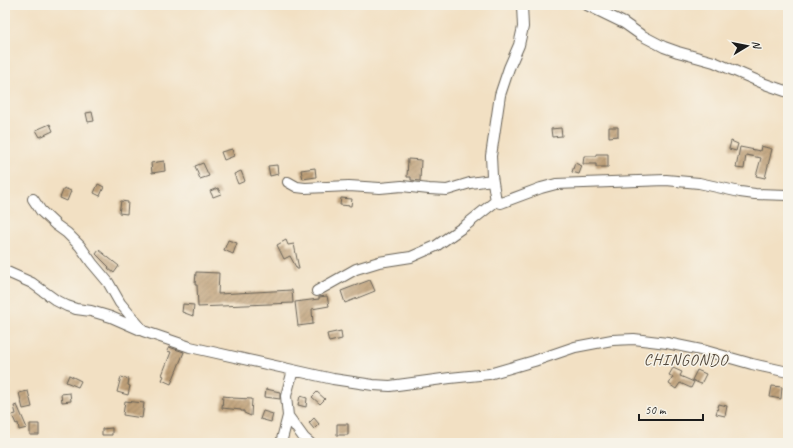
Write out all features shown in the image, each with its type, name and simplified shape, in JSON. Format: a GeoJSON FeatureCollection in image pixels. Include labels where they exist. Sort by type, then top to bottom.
{"type":"FeatureCollection","features":[{"type":"Feature","properties":{"kind":"street"},"geometry":{"type":"LineString","coordinates":[[496,201],[492,180],[491,156],[500,95],[519,45],[523,26],[522,5]]}},
{"type":"Feature","properties":{"kind":"street"},"geometry":{"type":"LineString","coordinates":[[587,5],[624,23],[641,35],[664,47],[714,62],[788,92]]}},
{"type":"Feature","properties":{"kind":"street"},"geometry":{"type":"LineString","coordinates":[[288,182],[297,187],[305,188],[349,186],[380,188],[402,186],[447,190],[470,183],[492,180]]}},
{"type":"Feature","properties":{"kind":"street"},"geometry":{"type":"LineString","coordinates":[[496,201],[501,203],[556,184],[651,180],[699,183],[755,194],[788,195]]}},
{"type":"Feature","properties":{"kind":"street"},"geometry":{"type":"LineString","coordinates":[[33,199],[41,211],[80,246],[108,282],[120,303],[143,331]]}},
{"type":"Feature","properties":{"kind":"street"},"geometry":{"type":"LineString","coordinates":[[317,291],[356,269],[379,262],[411,257],[436,246],[496,201]]}},
{"type":"Feature","properties":{"kind":"street"},"geometry":{"type":"LineString","coordinates":[[5,271],[32,284],[67,306],[92,311],[111,317],[143,331],[190,347],[333,379],[390,386],[489,374],[575,347],[612,340],[634,339],[667,343],[706,351],[788,372]]}},
{"type":"Feature","properties":{"kind":"street"},"geometry":{"type":"LineString","coordinates":[[281,443],[288,416],[286,396],[293,370]]}},
{"type":"Feature","properties":{"kind":"street"},"geometry":{"type":"LineString","coordinates":[[288,416],[304,438],[310,443]]}},
{"type":"Feature","properties":{"kind":"building"},"geometry":{"type":"Polygon","coordinates":[[[92,112],[94,121],[88,122],[86,113],[92,112]]]}},
{"type":"Feature","properties":{"kind":"building"},"geometry":{"type":"Polygon","coordinates":[[[50,124],[53,131],[40,137],[36,130],[50,124]]]}},
{"type":"Feature","properties":{"kind":"building"},"geometry":{"type":"Polygon","coordinates":[[[609,127],[618,127],[618,136],[609,137],[609,127]]]}},
{"type":"Feature","properties":{"kind":"building"},"geometry":{"type":"Polygon","coordinates":[[[561,128],[562,136],[552,137],[551,129],[561,128]]]}},
{"type":"Feature","properties":{"kind":"building"},"geometry":{"type":"Polygon","coordinates":[[[731,141],[738,144],[736,151],[729,149],[731,141]]]}},
{"type":"Feature","properties":{"kind":"building"},"geometry":{"type":"Polygon","coordinates":[[[761,146],[772,149],[765,178],[756,176],[761,158],[746,155],[744,169],[736,168],[740,147],[760,151],[761,146]]]}},
{"type":"Feature","properties":{"kind":"building"},"geometry":{"type":"Polygon","coordinates":[[[232,149],[234,156],[224,160],[221,152],[232,149]]]}},
{"type":"Feature","properties":{"kind":"building"},"geometry":{"type":"Polygon","coordinates":[[[596,154],[608,154],[608,167],[596,167],[596,164],[583,164],[584,156],[596,156],[596,154]]]}},
{"type":"Feature","properties":{"kind":"building"},"geometry":{"type":"Polygon","coordinates":[[[408,159],[421,160],[420,181],[411,180],[411,177],[407,177],[408,159]]]}},
{"type":"Feature","properties":{"kind":"building"},"geometry":{"type":"Polygon","coordinates":[[[164,161],[165,171],[152,173],[151,163],[164,161]]]}},
{"type":"Feature","properties":{"kind":"building"},"geometry":{"type":"Polygon","coordinates":[[[203,163],[209,176],[200,179],[195,166],[203,163]]]}},
{"type":"Feature","properties":{"kind":"building"},"geometry":{"type":"Polygon","coordinates":[[[575,163],[582,166],[579,174],[572,172],[575,163]]]}},
{"type":"Feature","properties":{"kind":"building"},"geometry":{"type":"Polygon","coordinates":[[[277,165],[278,174],[270,176],[268,166],[277,165]]]}},
{"type":"Feature","properties":{"kind":"building"},"geometry":{"type":"Polygon","coordinates":[[[315,168],[316,177],[303,179],[301,170],[315,168]]]}},
{"type":"Feature","properties":{"kind":"building"},"geometry":{"type":"Polygon","coordinates":[[[241,171],[245,181],[238,184],[234,174],[241,171]]]}},
{"type":"Feature","properties":{"kind":"building"},"geometry":{"type":"Polygon","coordinates":[[[98,184],[104,187],[100,196],[94,193],[98,184]]]}},
{"type":"Feature","properties":{"kind":"building"},"geometry":{"type":"Polygon","coordinates":[[[64,188],[71,191],[67,201],[60,198],[64,188]]]}},
{"type":"Feature","properties":{"kind":"building"},"geometry":{"type":"Polygon","coordinates":[[[218,188],[221,194],[213,197],[210,191],[218,188]]]}},
{"type":"Feature","properties":{"kind":"building"},"geometry":{"type":"Polygon","coordinates":[[[341,198],[352,199],[351,206],[340,205],[341,198]]]}},
{"type":"Feature","properties":{"kind":"building"},"geometry":{"type":"Polygon","coordinates":[[[121,201],[128,202],[127,214],[119,213],[121,201]]]}},
{"type":"Feature","properties":{"kind":"building"},"geometry":{"type":"Polygon","coordinates":[[[228,240],[237,243],[233,254],[224,250],[228,240]]]}},
{"type":"Feature","properties":{"kind":"building"},"geometry":{"type":"Polygon","coordinates":[[[286,240],[288,245],[294,244],[299,269],[297,269],[290,256],[284,259],[277,245],[286,240]]]}},
{"type":"Feature","properties":{"kind":"building"},"geometry":{"type":"Polygon","coordinates":[[[99,250],[119,266],[114,273],[96,254],[99,250]]]}},
{"type":"Feature","properties":{"kind":"building"},"geometry":{"type":"Polygon","coordinates":[[[196,272],[219,273],[218,294],[292,290],[293,303],[198,307],[197,285],[195,285],[196,272]]]}},
{"type":"Feature","properties":{"kind":"building"},"geometry":{"type":"Polygon","coordinates":[[[370,280],[375,291],[345,303],[341,291],[370,280]]]}},
{"type":"Feature","properties":{"kind":"building"},"geometry":{"type":"Polygon","coordinates":[[[327,296],[329,306],[312,309],[313,324],[298,326],[295,302],[319,299],[319,297],[327,296]]]}},
{"type":"Feature","properties":{"kind":"building"},"geometry":{"type":"Polygon","coordinates":[[[183,304],[194,305],[193,316],[182,312],[183,304]]]}},
{"type":"Feature","properties":{"kind":"building"},"geometry":{"type":"Polygon","coordinates":[[[341,331],[342,339],[329,342],[327,334],[341,331]]]}},
{"type":"Feature","properties":{"kind":"building"},"geometry":{"type":"Polygon","coordinates":[[[169,347],[184,352],[171,384],[162,380],[164,376],[162,375],[171,352],[167,351],[169,347]]]}},
{"type":"Feature","properties":{"kind":"building"},"geometry":{"type":"Polygon","coordinates":[[[673,368],[682,372],[680,376],[694,382],[691,388],[680,383],[676,389],[669,384],[673,377],[669,375],[673,368]]]}},
{"type":"Feature","properties":{"kind":"building"},"geometry":{"type":"Polygon","coordinates":[[[697,370],[706,374],[701,384],[692,380],[697,370]]]}},
{"type":"Feature","properties":{"kind":"building"},"geometry":{"type":"Polygon","coordinates":[[[69,375],[81,381],[78,387],[66,382],[69,375]]]}},
{"type":"Feature","properties":{"kind":"building"},"geometry":{"type":"Polygon","coordinates":[[[121,377],[129,379],[128,385],[130,386],[128,395],[117,392],[121,377]]]}},
{"type":"Feature","properties":{"kind":"building"},"geometry":{"type":"Polygon","coordinates":[[[772,386],[782,387],[781,399],[770,397],[772,386]]]}},
{"type":"Feature","properties":{"kind":"building"},"geometry":{"type":"Polygon","coordinates":[[[266,389],[280,392],[280,399],[265,397],[266,389]]]}},
{"type":"Feature","properties":{"kind":"building"},"geometry":{"type":"Polygon","coordinates":[[[28,391],[32,407],[23,409],[19,393],[28,391]]]}},
{"type":"Feature","properties":{"kind":"building"},"geometry":{"type":"Polygon","coordinates":[[[317,392],[325,399],[320,404],[312,397],[317,392]]]}},
{"type":"Feature","properties":{"kind":"building"},"geometry":{"type":"Polygon","coordinates":[[[70,393],[71,401],[62,402],[61,394],[70,393]]]}},
{"type":"Feature","properties":{"kind":"building"},"geometry":{"type":"Polygon","coordinates":[[[223,396],[252,399],[251,416],[241,410],[222,408],[223,396]]]}},
{"type":"Feature","properties":{"kind":"building"},"geometry":{"type":"Polygon","coordinates":[[[300,396],[307,398],[306,407],[298,405],[300,396]]]}},
{"type":"Feature","properties":{"kind":"building"},"geometry":{"type":"Polygon","coordinates":[[[125,401],[144,403],[142,418],[123,415],[125,401]]]}},
{"type":"Feature","properties":{"kind":"building"},"geometry":{"type":"Polygon","coordinates":[[[719,404],[727,406],[725,416],[716,414],[719,404]]]}},
{"type":"Feature","properties":{"kind":"building"},"geometry":{"type":"Polygon","coordinates":[[[17,405],[27,428],[19,430],[18,423],[16,424],[12,415],[16,414],[14,406],[17,405]]]}},
{"type":"Feature","properties":{"kind":"building"},"geometry":{"type":"Polygon","coordinates":[[[263,411],[273,414],[271,422],[260,419],[263,411]]]}},
{"type":"Feature","properties":{"kind":"building"},"geometry":{"type":"Polygon","coordinates":[[[314,418],[319,424],[314,429],[309,423],[314,418]]]}},
{"type":"Feature","properties":{"kind":"building"},"geometry":{"type":"Polygon","coordinates":[[[30,424],[39,424],[39,435],[30,435],[30,424]]]}},
{"type":"Feature","properties":{"kind":"building"},"geometry":{"type":"Polygon","coordinates":[[[337,424],[348,424],[348,435],[337,435],[337,424]]]}},
{"type":"Feature","properties":{"kind":"building"},"geometry":{"type":"Polygon","coordinates":[[[112,428],[112,435],[102,435],[102,429],[112,428]]]}},
{"type":"Feature","properties":{"kind":"district","name":"CHINGONDO"},"geometry":{"type":"Point","coordinates":[686,360]}}]}
